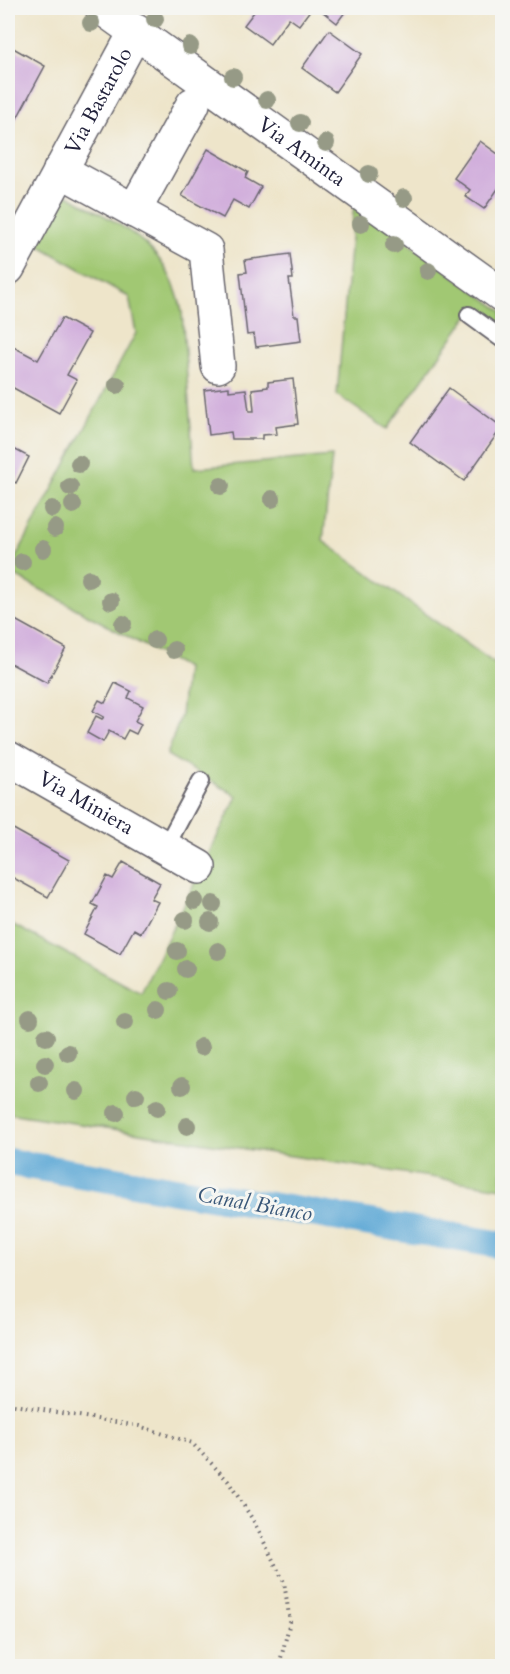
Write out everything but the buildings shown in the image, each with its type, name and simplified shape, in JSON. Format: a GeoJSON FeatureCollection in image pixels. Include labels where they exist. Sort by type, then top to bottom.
{"type":"FeatureCollection","features":[{"type":"Feature","properties":{"kind":"street","name":"Via Aminta"},"geometry":{"type":"LineString","coordinates":[[102,8],[502,295]]}},
{"type":"Feature","properties":{"kind":"street","name":"Via Bastarolo"},"geometry":{"type":"LineString","coordinates":[[8,268],[136,31]]}},
{"type":"Feature","properties":{"kind":"street"},"geometry":{"type":"LineString","coordinates":[[134,211],[193,104]]}},
{"type":"Feature","properties":{"kind":"street","name":"Via Bastarolo"},"geometry":{"type":"LineString","coordinates":[[60,170],[206,250],[218,366]]}},
{"type":"Feature","properties":{"kind":"street","name":"Via Miniera"},"geometry":{"type":"LineString","coordinates":[[8,758],[199,867]]}},
{"type":"Feature","properties":{"kind":"lane"},"geometry":{"type":"LineString","coordinates":[[469,315],[502,339]]}},
{"type":"Feature","properties":{"kind":"lane"},"geometry":{"type":"LineString","coordinates":[[165,848],[201,781]]}},
{"type":"Feature","properties":{"kind":"path"},"geometry":{"type":"LineString","coordinates":[[8,1404],[139,1426],[192,1443],[228,1481],[253,1520],[284,1582],[290,1622],[279,1666]]}},
{"type":"Feature","properties":{"kind":"green space"},"geometry":{"type":"Polygon","coordinates":[[[66,194],[106,216],[140,239],[166,269],[175,288],[182,312],[194,468],[332,456],[323,541],[502,669],[502,1188],[8,1113],[8,922],[141,993],[237,796],[167,755],[181,715],[186,668],[8,572],[136,333],[129,297],[38,245],[66,194]]]}},
{"type":"Feature","properties":{"kind":"green space"},"geometry":{"type":"Polygon","coordinates":[[[354,204],[502,311],[502,329],[473,309],[387,429],[337,395],[354,204]]]}},
{"type":"Feature","properties":{"kind":"waterway","name":"Canal Bianco"},"geometry":{"type":"LineString","coordinates":[[8,1162],[502,1245]]}}]}
